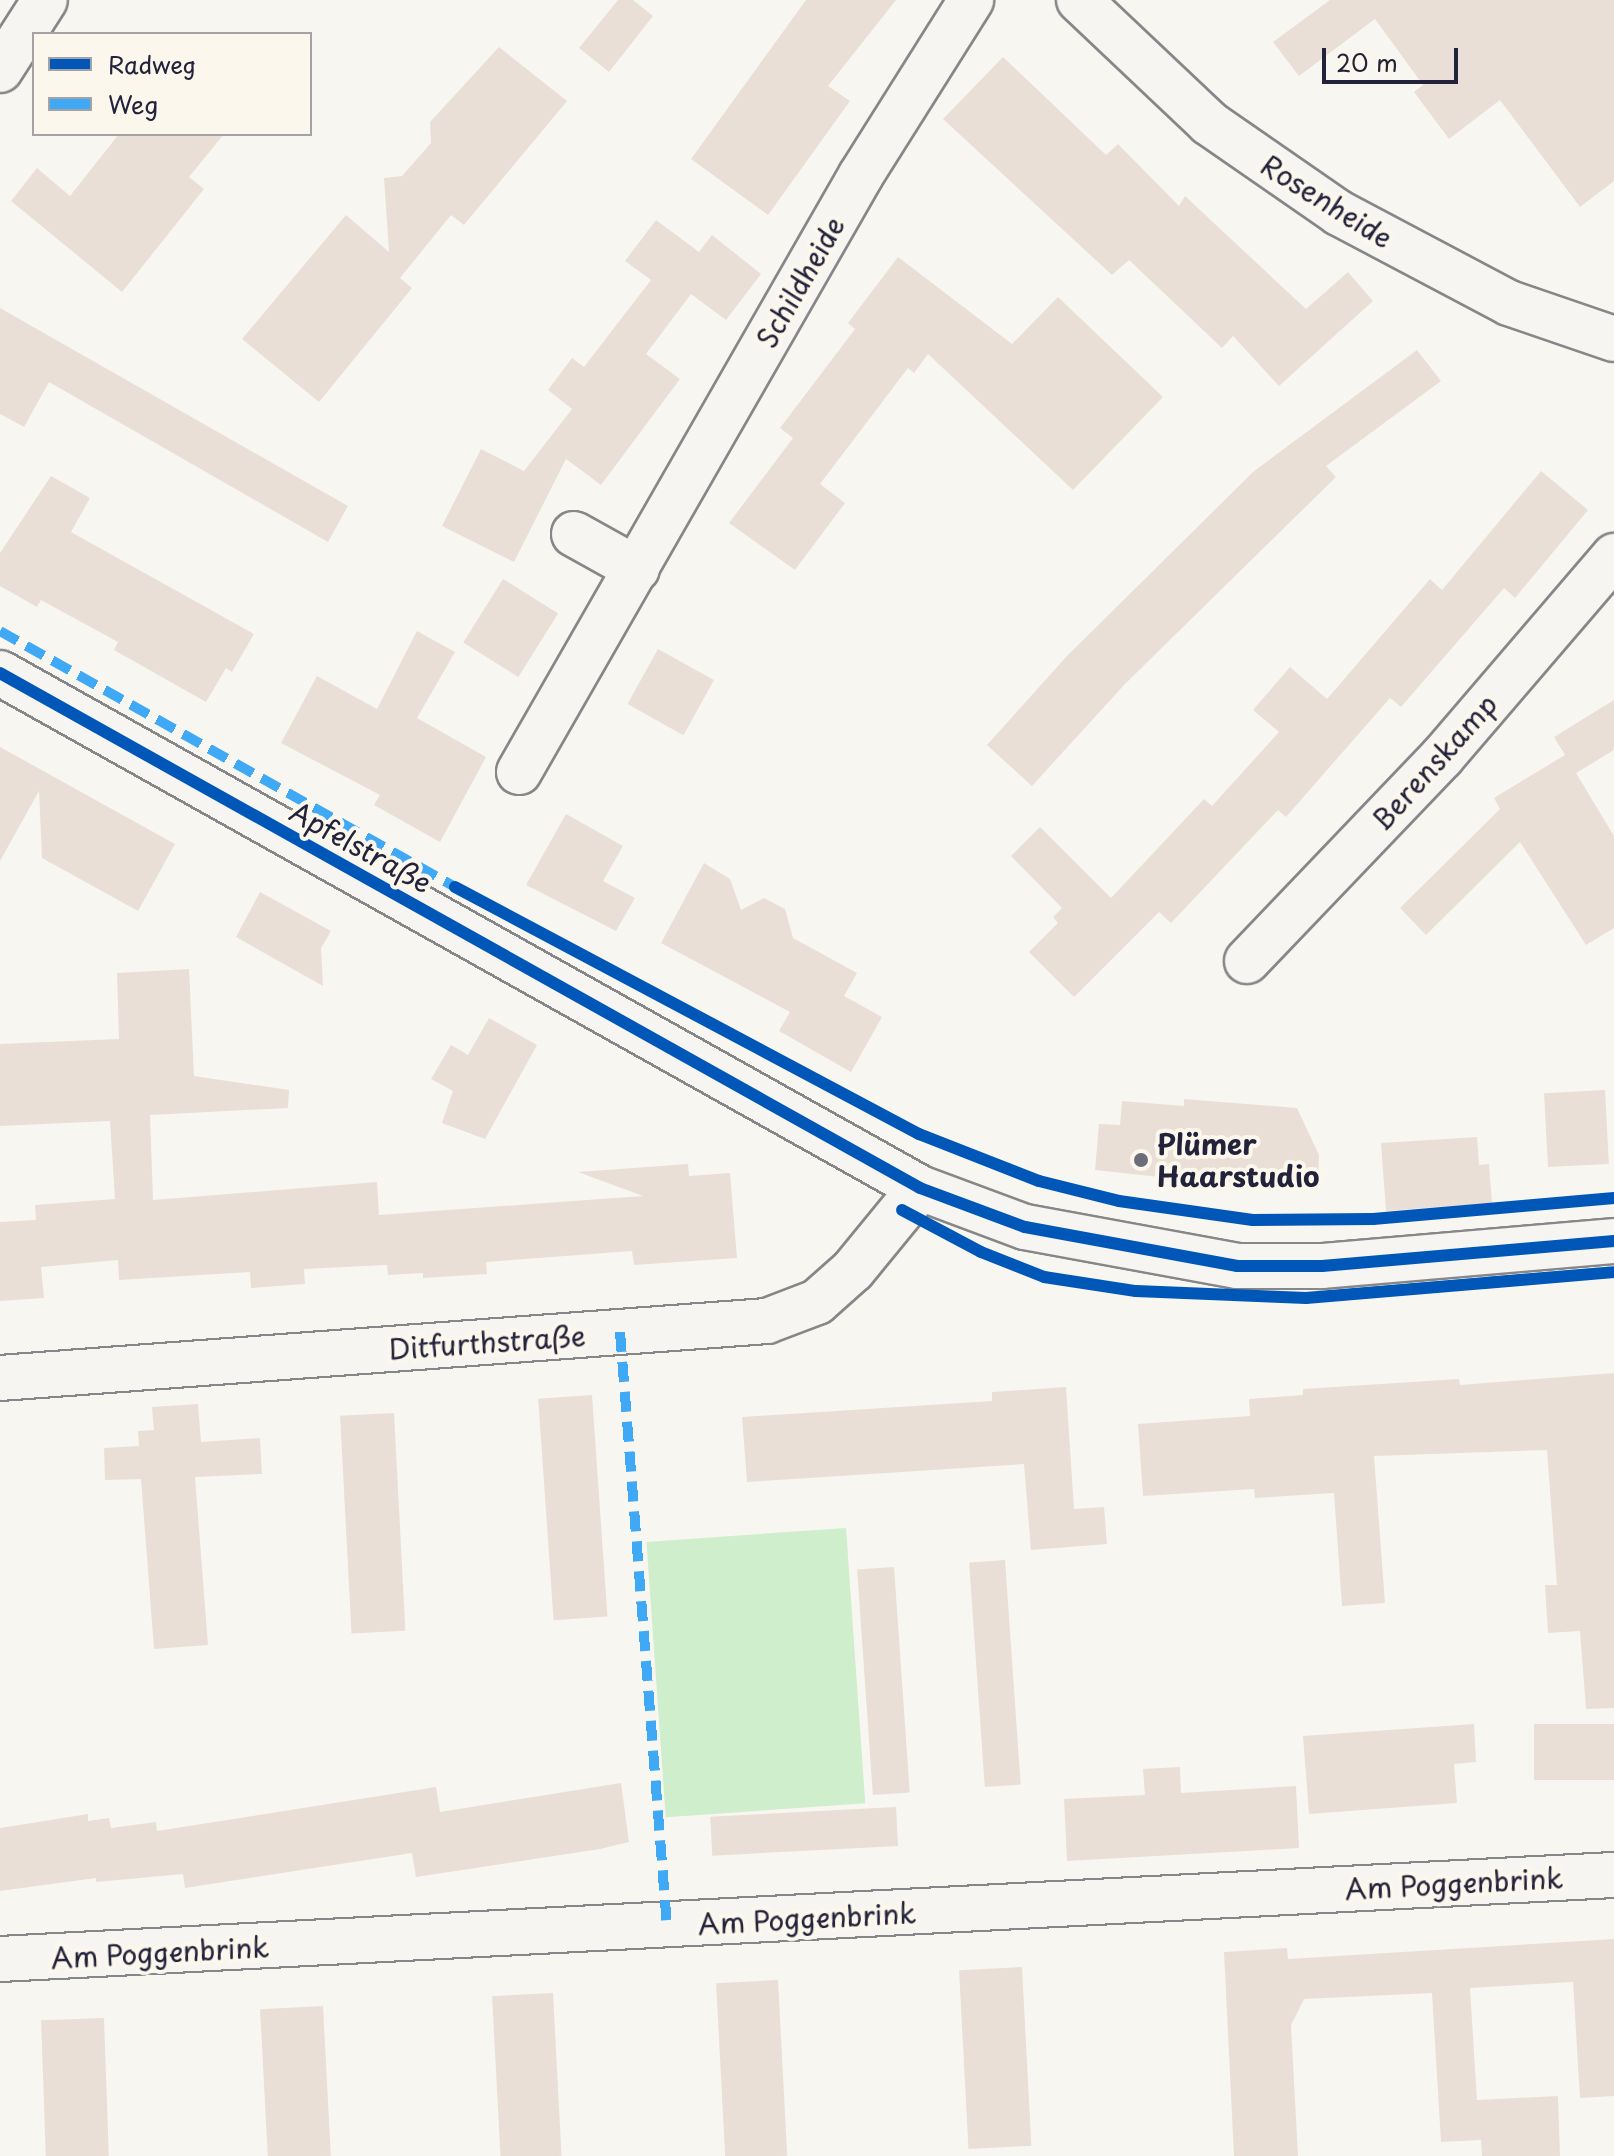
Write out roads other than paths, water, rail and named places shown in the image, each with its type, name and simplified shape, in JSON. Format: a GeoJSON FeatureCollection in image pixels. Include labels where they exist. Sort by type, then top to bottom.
{"type":"FeatureCollection","features":[{"type":"Feature","properties":{"kind":"street"},"geometry":{"type":"LineString","coordinates":[[0,70],[45,0]]}},
{"type":"Feature","properties":{"kind":"street","name":"Schildheide"},"geometry":{"type":"LineString","coordinates":[[519,772],[861,175],[971,0]]}},
{"type":"Feature","properties":{"kind":"street","name":"Rosenheide"},"geometry":{"type":"LineString","coordinates":[[1079,0],[1209,123],[1339,213],[1509,303],[1614,339]]}},
{"type":"Feature","properties":{"kind":"street"},"geometry":{"type":"LineString","coordinates":[[574,534],[637,569]]}},
{"type":"Feature","properties":{"kind":"street","name":"Berenskamp"},"geometry":{"type":"LineString","coordinates":[[1247,961],[1442,757],[1614,556]]}},
{"type":"Feature","properties":{"kind":"street","name":"Apfelstraße"},"geometry":{"type":"LineString","coordinates":[[0,673],[920,1188],[1025,1227],[1237,1266],[1322,1266],[1614,1241]]}},
{"type":"Feature","properties":{"kind":"street","name":"Ditfurthstraße"},"geometry":{"type":"LineString","coordinates":[[0,1378],[767,1321],[817,1302],[853,1270],[920,1188]]}},
{"type":"Feature","properties":{"kind":"street","name":"Am Poggenbrink"},"geometry":{"type":"LineString","coordinates":[[0,1959],[1614,1875]]}},
{"type":"Feature","properties":{"kind":"place","name":"Plümer Haarstudio"},"geometry":{"type":"Point","coordinates":[1141,1160]}}]}
